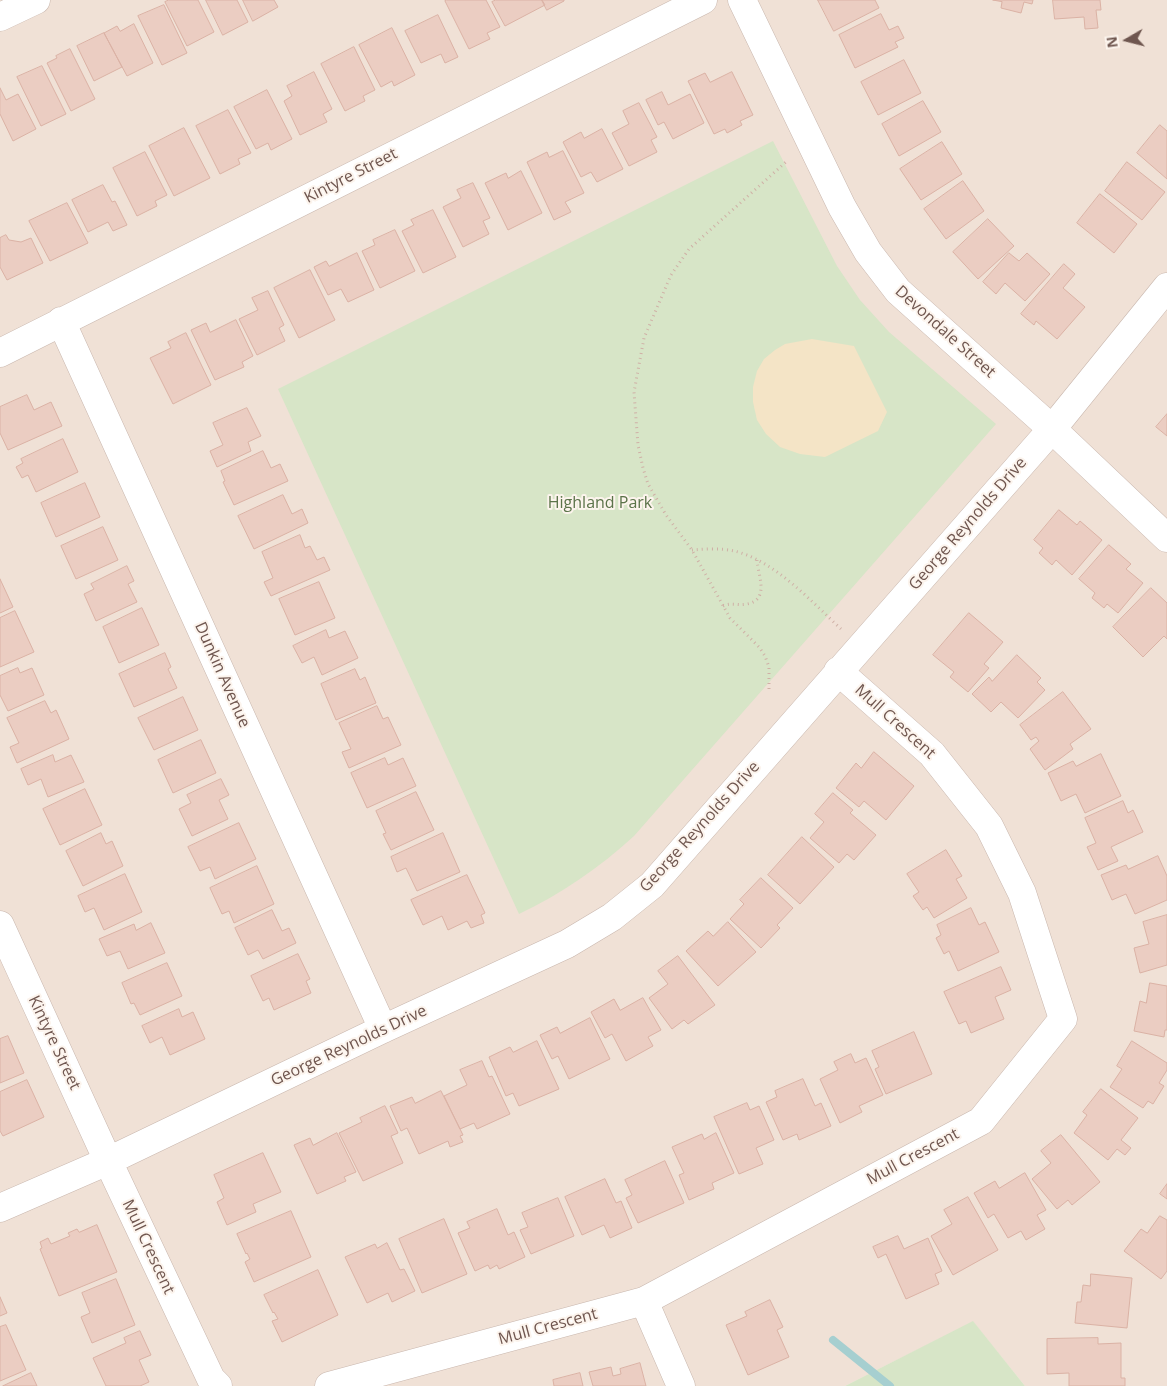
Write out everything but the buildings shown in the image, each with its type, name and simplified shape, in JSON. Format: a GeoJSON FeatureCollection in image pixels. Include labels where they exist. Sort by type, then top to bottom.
{"type":"FeatureCollection","features":[{"type":"Feature","properties":{"kind":"street"},"geometry":{"type":"LineString","coordinates":[[0,17],[36,0]]}},
{"type":"Feature","properties":{"kind":"street","name":"Kintyre Street"},"geometry":{"type":"LineString","coordinates":[[0,353],[702,0]]}},
{"type":"Feature","properties":{"kind":"street","name":"Devondale Street"},"geometry":{"type":"LineString","coordinates":[[742,0],[842,207],[868,252],[898,291],[1052,429],[1167,538]]}},
{"type":"Feature","properties":{"kind":"street","name":"George Reynolds Drive"},"geometry":{"type":"LineString","coordinates":[[0,1208],[108,1161],[383,1029],[567,944],[612,918],[652,885],[1052,429],[1167,286]]}},
{"type":"Feature","properties":{"kind":"street","name":"Dunkin Avenue"},"geometry":{"type":"LineString","coordinates":[[61,321],[383,1029]]}},
{"type":"Feature","properties":{"kind":"street","name":"Mull Crescent"},"geometry":{"type":"LineString","coordinates":[[329,1386],[644,1300],[981,1121],[1063,1019],[1022,893],[989,826],[932,754],[838,671]]}},
{"type":"Feature","properties":{"kind":"street","name":"Kintyre Street"},"geometry":{"type":"LineString","coordinates":[[0,925],[108,1161]]}},
{"type":"Feature","properties":{"kind":"street","name":"Mull Crescent"},"geometry":{"type":"LineString","coordinates":[[108,1161],[210,1380],[218,1386]]}},
{"type":"Feature","properties":{"kind":"street"},"geometry":{"type":"LineString","coordinates":[[644,1300],[681,1386]]}},
{"type":"Feature","properties":{"kind":"path"},"geometry":{"type":"LineString","coordinates":[[769,690],[769,667],[765,656],[759,647],[730,618],[692,550],[666,515],[648,484],[638,445],[634,392],[644,338],[671,275],[689,249],[787,161]]}},
{"type":"Feature","properties":{"kind":"path"},"geometry":{"type":"LineString","coordinates":[[692,550],[732,550],[758,559],[778,572],[860,646]]}},
{"type":"Feature","properties":{"kind":"path"},"geometry":{"type":"LineString","coordinates":[[723,606],[729,604],[749,604],[758,598],[762,588],[758,574],[758,559]]}},
{"type":"Feature","properties":{"kind":"shaded area"},"geometry":{"type":"Polygon","coordinates":[[[0,0],[1167,0],[1167,1386],[1025,1386],[973,1322],[845,1386],[0,1386],[0,0]]]}},
{"type":"Feature","properties":{"kind":"green space","name":"Highland Park"},"geometry":{"type":"Polygon","coordinates":[[[773,141],[837,266],[860,300],[889,332],[996,424],[634,836],[579,880],[519,914],[278,389],[773,141]]]}},
{"type":"Feature","properties":{"kind":"green space"},"geometry":{"type":"Polygon","coordinates":[[[973,1321],[1025,1386],[845,1386],[973,1321]]]}},
{"type":"Feature","properties":{"kind":"sand"},"geometry":{"type":"Polygon","coordinates":[[[812,339],[854,346],[887,412],[878,431],[825,457],[800,454],[780,447],[766,434],[757,420],[753,402],[753,387],[757,371],[764,359],[785,344],[812,339]]]}},
{"type":"Feature","properties":{"kind":"waterway"},"geometry":{"type":"LineString","coordinates":[[833,1340],[890,1386]]}}]}
